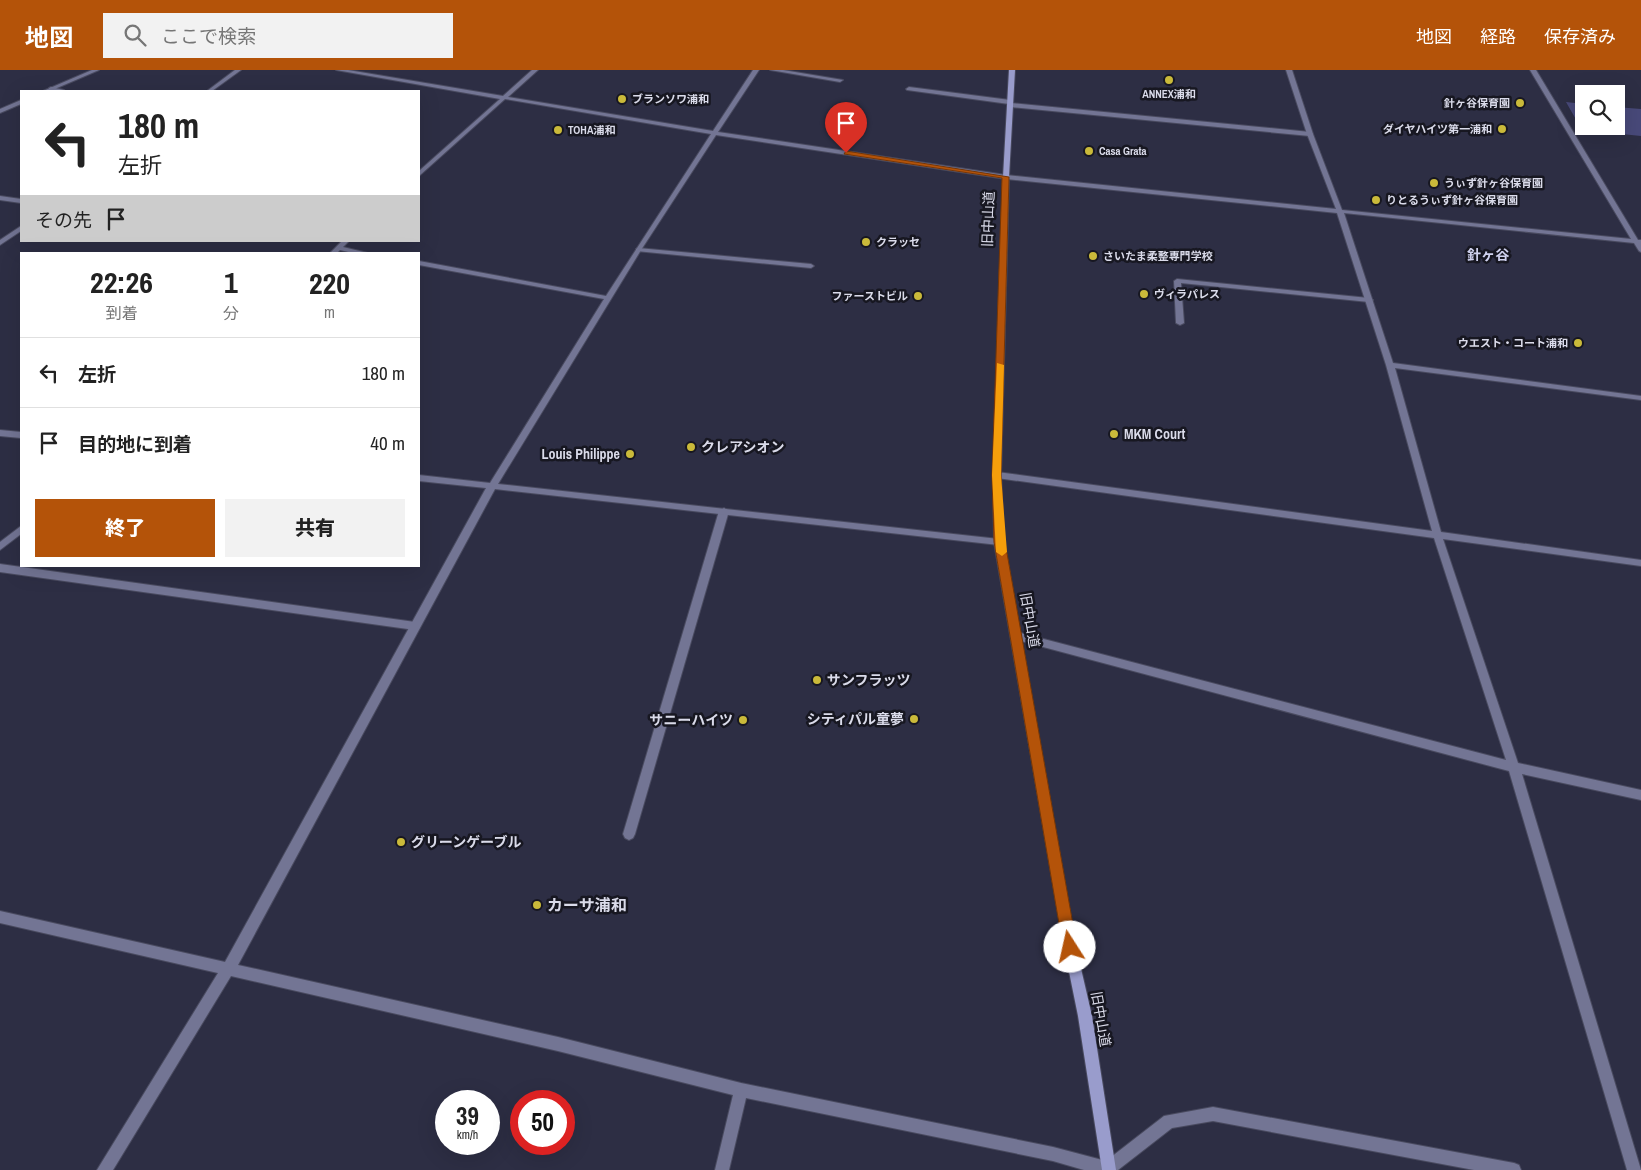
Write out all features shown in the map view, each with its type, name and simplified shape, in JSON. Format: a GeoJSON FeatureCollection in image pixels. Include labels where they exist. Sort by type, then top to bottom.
{"type":"FeatureCollection","features":[{"type":"Feature","properties":{"kind":"main road","name":"旧中山道"},"geometry":{"type":"LineString","coordinates":[[1012,70],[1006,177],[996,475],[1000,542],[1070,947],[1085,1016],[1110,1169]]}},
{"type":"Feature","properties":{"kind":"street"},"geometry":{"type":"LineString","coordinates":[[49,90],[96,70]]}},
{"type":"Feature","properties":{"kind":"street"},"geometry":{"type":"LineString","coordinates":[[210,90],[238,70]]}},
{"type":"Feature","properties":{"kind":"street"},"geometry":{"type":"LineString","coordinates":[[339,70],[716,133],[1006,177],[1638,242]]}},
{"type":"Feature","properties":{"kind":"street"},"geometry":{"type":"LineString","coordinates":[[375,76],[385,70]]}},
{"type":"Feature","properties":{"kind":"street"},"geometry":{"type":"LineString","coordinates":[[420,173],[535,70]]}},
{"type":"Feature","properties":{"kind":"street"},"geometry":{"type":"LineString","coordinates":[[104,1170],[228,969],[492,486],[638,250],[756,70]]}},
{"type":"Feature","properties":{"kind":"street"},"geometry":{"type":"LineString","coordinates":[[773,70],[840,80]]}},
{"type":"Feature","properties":{"kind":"street"},"geometry":{"type":"LineString","coordinates":[[1289,70],[1310,134],[1340,212],[1390,365],[1437,534],[1514,767],[1634,1170]]}},
{"type":"Feature","properties":{"kind":"street"},"geometry":{"type":"LineString","coordinates":[[1532,70],[1638,242],[1641,250]]}},
{"type":"Feature","properties":{"kind":"street"},"geometry":{"type":"LineString","coordinates":[[909,89],[1010,103],[1310,134]]}},
{"type":"Feature","properties":{"kind":"street"},"geometry":{"type":"LineString","coordinates":[[0,111],[20,102]]}},
{"type":"Feature","properties":{"kind":"street"},"geometry":{"type":"LineString","coordinates":[[0,198],[20,200]]}},
{"type":"Feature","properties":{"kind":"street"},"geometry":{"type":"LineString","coordinates":[[0,243],[20,229]]}},
{"type":"Feature","properties":{"kind":"street"},"geometry":{"type":"LineString","coordinates":[[334,252],[345,242]]}},
{"type":"Feature","properties":{"kind":"street"},"geometry":{"type":"LineString","coordinates":[[338,248],[359,252]]}},
{"type":"Feature","properties":{"kind":"street"},"geometry":{"type":"LineString","coordinates":[[638,250],[811,266]]}},
{"type":"Feature","properties":{"kind":"street"},"geometry":{"type":"LineString","coordinates":[[420,263],[608,298]]}},
{"type":"Feature","properties":{"kind":"street"},"geometry":{"type":"LineString","coordinates":[[1180,323],[1177,281],[1368,300]]}},
{"type":"Feature","properties":{"kind":"street"},"geometry":{"type":"LineString","coordinates":[[1390,365],[1641,398]]}},
{"type":"Feature","properties":{"kind":"street"},"geometry":{"type":"LineString","coordinates":[[0,433],[20,435]]}},
{"type":"Feature","properties":{"kind":"street"},"geometry":{"type":"LineString","coordinates":[[996,475],[1641,563]]}},
{"type":"Feature","properties":{"kind":"street"},"geometry":{"type":"LineString","coordinates":[[420,478],[1000,542]]}},
{"type":"Feature","properties":{"kind":"street"},"geometry":{"type":"LineString","coordinates":[[629,834],[724,511]]}},
{"type":"Feature","properties":{"kind":"street"},"geometry":{"type":"LineString","coordinates":[[0,548],[20,530]]}},
{"type":"Feature","properties":{"kind":"street"},"geometry":{"type":"LineString","coordinates":[[0,568],[415,626]]}},
{"type":"Feature","properties":{"kind":"street"},"geometry":{"type":"LineString","coordinates":[[1017,636],[1514,767],[1641,795]]}},
{"type":"Feature","properties":{"kind":"street"},"geometry":{"type":"LineString","coordinates":[[0,917],[558,1044],[741,1090],[1053,1154],[1110,1169],[1169,1121],[1213,1114],[1514,1170]]}},
{"type":"Feature","properties":{"kind":"street"},"geometry":{"type":"LineString","coordinates":[[722,1170],[741,1090]]}},
{"type":"Feature","properties":{"kind":"shaded area"},"geometry":{"type":"Polygon","coordinates":[[[1566,102],[1575,103],[1575,118],[1566,102]]]}},
{"type":"Feature","properties":{"kind":"shaded area"},"geometry":{"type":"Polygon","coordinates":[[[1625,108],[1641,109],[1641,136],[1625,134],[1625,108]]]}},
{"type":"Feature","properties":{"kind":"slow traffic"},"geometry":{"type":"LineString","coordinates":[[1000,365],[996,475],[1002,552]]}},
{"type":"Feature","properties":{"kind":"place","name":"ANNEX浦和"},"geometry":{"type":"Point","coordinates":[1169,80]}},
{"type":"Feature","properties":{"kind":"place","name":"ブランソワ浦和"},"geometry":{"type":"Point","coordinates":[622,99]}},
{"type":"Feature","properties":{"kind":"place","name":"針ヶ谷保育園"},"geometry":{"type":"Point","coordinates":[1520,103]}},
{"type":"Feature","properties":{"kind":"place","name":"ダイヤハイツ第一浦和"},"geometry":{"type":"Point","coordinates":[1502,129]}},
{"type":"Feature","properties":{"kind":"place","name":"TOHA浦和"},"geometry":{"type":"Point","coordinates":[558,130]}},
{"type":"Feature","properties":{"kind":"place","name":"Casa Grata"},"geometry":{"type":"Point","coordinates":[1089,151]}},
{"type":"Feature","properties":{"kind":"place","name":"うぃず針ヶ谷保育園"},"geometry":{"type":"Point","coordinates":[1434,183]}},
{"type":"Feature","properties":{"kind":"place","name":"りとるうぃず針ヶ谷保育園"},"geometry":{"type":"Point","coordinates":[1376,200]}},
{"type":"Feature","properties":{"kind":"place","name":"クラッセ"},"geometry":{"type":"Point","coordinates":[866,242]}},
{"type":"Feature","properties":{"kind":"place","name":"さいたま柔整専門学校"},"geometry":{"type":"Point","coordinates":[1093,256]}},
{"type":"Feature","properties":{"kind":"place","name":"ヴィラパレス"},"geometry":{"type":"Point","coordinates":[1144,294]}},
{"type":"Feature","properties":{"kind":"place","name":"ファーストビル"},"geometry":{"type":"Point","coordinates":[918,296]}},
{"type":"Feature","properties":{"kind":"place","name":"ウエスト・コート浦和"},"geometry":{"type":"Point","coordinates":[1578,343]}},
{"type":"Feature","properties":{"kind":"place","name":"MKM Court"},"geometry":{"type":"Point","coordinates":[1114,434]}},
{"type":"Feature","properties":{"kind":"place","name":"クレアシオン"},"geometry":{"type":"Point","coordinates":[691,447]}},
{"type":"Feature","properties":{"kind":"place","name":"Louis Philippe"},"geometry":{"type":"Point","coordinates":[630,454]}},
{"type":"Feature","properties":{"kind":"place","name":"サンフラッツ"},"geometry":{"type":"Point","coordinates":[817,680]}},
{"type":"Feature","properties":{"kind":"place","name":"シティパル童夢"},"geometry":{"type":"Point","coordinates":[914,719]}},
{"type":"Feature","properties":{"kind":"place","name":"サニーハイツ"},"geometry":{"type":"Point","coordinates":[743,720]}},
{"type":"Feature","properties":{"kind":"place","name":"グリーンゲーブル"},"geometry":{"type":"Point","coordinates":[401,842]}},
{"type":"Feature","properties":{"kind":"place","name":"カーサ浦和"},"geometry":{"type":"Point","coordinates":[537,905]}},
{"type":"Feature","properties":{"kind":"district","name":"針ヶ谷"},"geometry":{"type":"Point","coordinates":[1488,255]}},
{"type":"Feature","properties":{"kind":"route"},"geometry":{"type":"LineString","coordinates":[[846,153],[1006,177],[996,475],[1000,542],[1070,947]]}}]}
